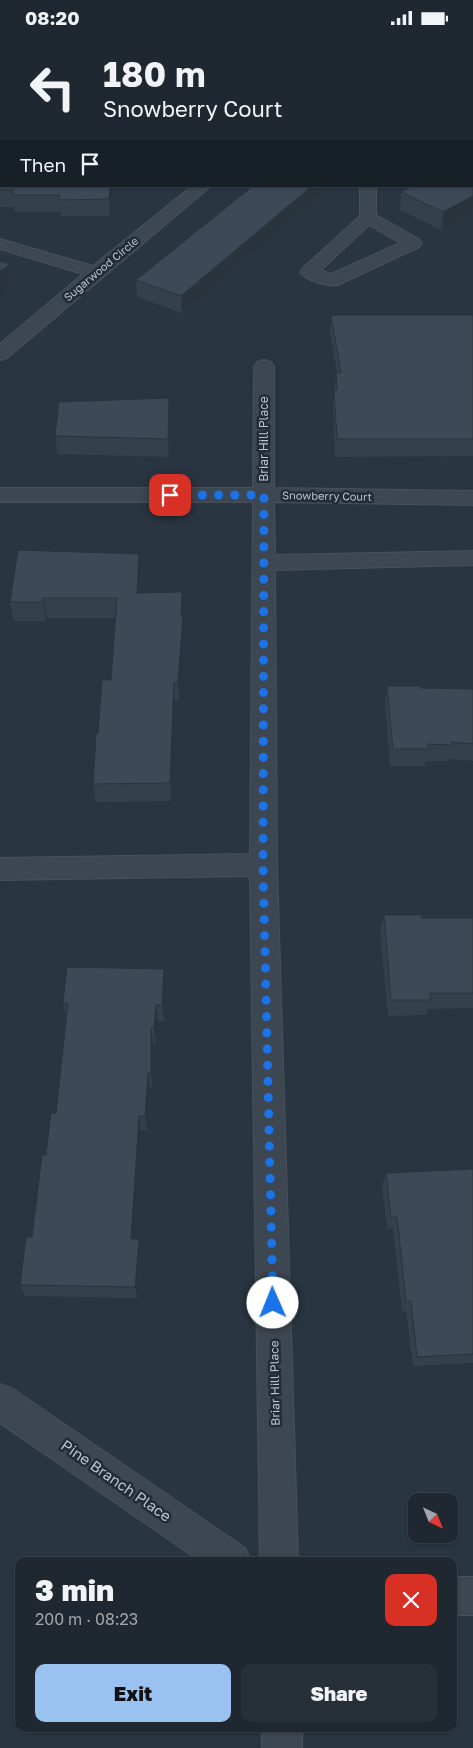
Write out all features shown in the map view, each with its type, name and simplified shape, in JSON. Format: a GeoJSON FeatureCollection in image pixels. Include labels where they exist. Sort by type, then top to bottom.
{"type":"FeatureCollection","features":[{"type":"Feature","properties":{"kind":"street","name":"Sugarwood Circle"},"geometry":{"type":"LineString","coordinates":[[0,354],[96,272],[202,187]]}},
{"type":"Feature","properties":{"kind":"street"},"geometry":{"type":"LineString","coordinates":[[368,187],[368,217],[309,272],[332,281],[413,243],[368,217]]}},
{"type":"Feature","properties":{"kind":"street"},"geometry":{"type":"LineString","coordinates":[[0,245],[96,272]]}},
{"type":"Feature","properties":{"kind":"street","name":"Briar Hill Place"},"geometry":{"type":"LineString","coordinates":[[264,366],[263,865],[279,1557]]}},
{"type":"Feature","properties":{"kind":"street","name":"Snowberry Court"},"geometry":{"type":"LineString","coordinates":[[0,495],[264,495],[473,498]]}},
{"type":"Feature","properties":{"kind":"street"},"geometry":{"type":"LineString","coordinates":[[265,563],[473,558]]}},
{"type":"Feature","properties":{"kind":"street"},"geometry":{"type":"LineString","coordinates":[[0,869],[263,865]]}},
{"type":"Feature","properties":{"kind":"street","name":"Pine Branch Place"},"geometry":{"type":"LineString","coordinates":[[0,1401],[226,1557]]}},
{"type":"Feature","properties":{"kind":"street"},"geometry":{"type":"LineString","coordinates":[[457,1596],[473,1596]]}},
{"type":"Feature","properties":{"kind":"street"},"geometry":{"type":"LineString","coordinates":[[282,1732],[282,1748]]}},
{"type":"Feature","properties":{"kind":"building"},"geometry":{"type":"Polygon","coordinates":[[[0,187],[110,187],[109,199],[59,200],[60,195],[13,195],[13,190],[0,190],[0,187]]]}},
{"type":"Feature","properties":{"kind":"building"},"geometry":{"type":"Polygon","coordinates":[[[252,187],[311,187],[181,296],[136,280],[252,187]]]}},
{"type":"Feature","properties":{"kind":"building"},"geometry":{"type":"Polygon","coordinates":[[[411,187],[473,187],[473,196],[443,212],[401,192],[411,187]]]}},
{"type":"Feature","properties":{"kind":"building"},"geometry":{"type":"Polygon","coordinates":[[[0,261],[10,264],[0,272],[0,261]]]}},
{"type":"Feature","properties":{"kind":"building"},"geometry":{"type":"Polygon","coordinates":[[[331,315],[473,315],[473,439],[337,439],[334,390],[337,390],[336,373],[341,373],[331,315]]]}},
{"type":"Feature","properties":{"kind":"building"},"geometry":{"type":"Polygon","coordinates":[[[169,398],[168,439],[55,436],[59,402],[169,398]]]}},
{"type":"Feature","properties":{"kind":"building"},"geometry":{"type":"Polygon","coordinates":[[[18,550],[139,554],[137,593],[182,592],[181,616],[183,616],[178,682],[174,682],[170,783],[93,784],[102,680],[111,680],[117,598],[43,598],[43,602],[10,602],[18,550]]]}},
{"type":"Feature","properties":{"kind":"building"},"geometry":{"type":"Polygon","coordinates":[[[387,686],[473,689],[473,744],[451,742],[452,745],[428,744],[428,749],[393,749],[387,686]]]}},
{"type":"Feature","properties":{"kind":"building"},"geometry":{"type":"Polygon","coordinates":[[[384,915],[422,915],[422,918],[473,918],[473,993],[430,993],[430,1000],[391,1000],[384,915]]]}},
{"type":"Feature","properties":{"kind":"building"},"geometry":{"type":"Polygon","coordinates":[[[67,967],[164,969],[162,1005],[156,1005],[154,1028],[151,1028],[151,1073],[148,1073],[145,1116],[139,1116],[131,1239],[139,1239],[135,1287],[20,1285],[26,1237],[32,1237],[42,1155],[46,1155],[51,1113],[56,1113],[68,1003],[63,1003],[67,967]]]}},
{"type":"Feature","properties":{"kind":"building"},"geometry":{"type":"Polygon","coordinates":[[[473,1169],[473,1354],[417,1357],[411,1301],[406,1301],[397,1217],[391,1217],[386,1173],[473,1169]]]}},
{"type":"Feature","properties":{"kind":"route"},"geometry":{"type":"LineString","coordinates":[[170,495],[264,495],[263,865],[273,1303]]}}]}
